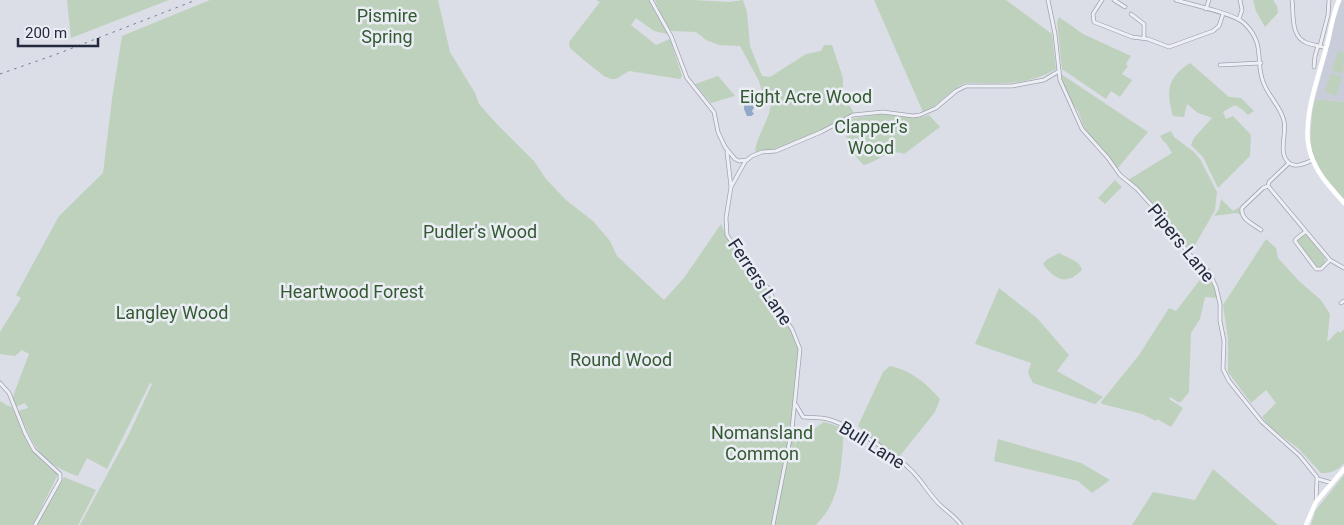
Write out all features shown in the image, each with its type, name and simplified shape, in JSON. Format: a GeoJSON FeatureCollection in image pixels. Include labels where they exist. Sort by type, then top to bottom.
{"type":"FeatureCollection","features":[{"type":"Feature","properties":{"kind":"street","name":"Ferrers Lane"},"geometry":{"type":"LineString","coordinates":[[651,0],[671,36],[687,78],[714,112],[718,132],[727,151],[731,187],[726,218],[727,235],[749,267],[768,289],[777,308],[788,322],[798,341],[800,350],[792,429],[773,525]]}},
{"type":"Feature","properties":{"kind":"street","name":"Pipers Lane"},"geometry":{"type":"LineString","coordinates":[[1048,0],[1055,34],[1059,72],[1065,94],[1085,134],[1108,158],[1120,175],[1137,189],[1154,208],[1190,255],[1210,272],[1220,304],[1220,321],[1224,341],[1222,369],[1229,381],[1262,422],[1300,456],[1318,479]]}},
{"type":"Feature","properties":{"kind":"street"},"geometry":{"type":"LineString","coordinates":[[1102,0],[1093,14],[1094,22],[1132,37],[1144,38],[1172,47],[1213,31],[1219,26],[1223,14]]}},
{"type":"Feature","properties":{"kind":"street"},"geometry":{"type":"LineString","coordinates":[[1114,0],[1125,8]]}},
{"type":"Feature","properties":{"kind":"street"},"geometry":{"type":"LineString","coordinates":[[1176,0],[1239,19],[1247,26],[1256,39],[1264,85],[1280,111],[1284,122],[1283,150],[1289,164]]}},
{"type":"Feature","properties":{"kind":"street"},"geometry":{"type":"LineString","coordinates":[[1206,9],[1209,0]]}},
{"type":"Feature","properties":{"kind":"street"},"geometry":{"type":"LineString","coordinates":[[1239,19],[1242,10],[1240,0]]}},
{"type":"Feature","properties":{"kind":"street"},"geometry":{"type":"LineString","coordinates":[[1292,0],[1294,27],[1298,36],[1306,43],[1326,48]]}},
{"type":"Feature","properties":{"kind":"street"},"geometry":{"type":"LineString","coordinates":[[1314,67],[1315,56],[1328,15],[1329,0]]}},
{"type":"Feature","properties":{"kind":"street"},"geometry":{"type":"LineString","coordinates":[[1339,0],[1310,110],[1308,138],[1313,160],[1322,178],[1344,203]]}},
{"type":"Feature","properties":{"kind":"street"},"geometry":{"type":"LineString","coordinates":[[1131,14],[1144,24],[1144,38]]}},
{"type":"Feature","properties":{"kind":"street"},"geometry":{"type":"LineString","coordinates":[[1220,65],[1260,64]]}},
{"type":"Feature","properties":{"kind":"street"},"geometry":{"type":"LineString","coordinates":[[727,151],[737,161],[747,160],[762,152],[776,151],[821,132],[853,115],[883,112],[913,116],[920,115],[936,108],[961,88],[971,86],[1012,86],[1044,80],[1059,72]]}},
{"type":"Feature","properties":{"kind":"street","name":"Ferrers Lane"},"geometry":{"type":"LineString","coordinates":[[731,187],[747,160]]}},
{"type":"Feature","properties":{"kind":"street"},"geometry":{"type":"LineString","coordinates":[[1289,164],[1298,165],[1313,160]]}},
{"type":"Feature","properties":{"kind":"street"},"geometry":{"type":"LineString","coordinates":[[1261,230],[1243,217],[1241,209],[1263,188],[1268,186],[1289,164]]}},
{"type":"Feature","properties":{"kind":"street"},"geometry":{"type":"LineString","coordinates":[[1268,186],[1330,260],[1344,268]]}},
{"type":"Feature","properties":{"kind":"street"},"geometry":{"type":"LineString","coordinates":[[1305,232],[1295,241],[1316,268],[1321,269],[1330,260]]}},
{"type":"Feature","properties":{"kind":"street"},"geometry":{"type":"LineString","coordinates":[[0,383],[13,401],[24,433],[34,450],[60,474],[60,480],[35,525]]}},
{"type":"Feature","properties":{"kind":"street","name":"Bull Lane"},"geometry":{"type":"LineString","coordinates":[[795,405],[804,417],[825,418],[847,426],[893,456],[911,471],[939,504],[956,518],[961,525]]}},
{"type":"Feature","properties":{"kind":"street"},"geometry":{"type":"LineString","coordinates":[[1306,525],[1316,502],[1344,469]]}},
{"type":"Feature","properties":{"kind":"street"},"geometry":{"type":"LineString","coordinates":[[1316,502],[1318,479],[1332,483]]}},
{"type":"Feature","properties":{"kind":"shaded area"},"geometry":{"type":"Polygon","coordinates":[[[1342,0],[1344,0],[1344,102],[1315,99],[1333,26],[1342,0]]]}},
{"type":"Feature","properties":{"kind":"green space"},"geometry":{"type":"Polygon","coordinates":[[[67,0],[169,0],[71,38],[67,0]]]}},
{"type":"Feature","properties":{"kind":"green space","name":"Heartwood Forest"},"geometry":{"type":"Polygon","coordinates":[[[210,0],[438,0],[450,52],[475,93],[479,104],[534,161],[546,179],[566,200],[593,221],[610,241],[617,256],[664,300],[684,278],[721,224],[730,245],[767,290],[776,311],[789,327],[799,350],[795,393],[795,447],[799,428],[813,432],[815,428],[824,422],[844,428],[841,468],[837,488],[829,509],[822,518],[816,525],[80,525],[129,434],[152,384],[150,383],[107,469],[87,458],[78,476],[65,471],[46,459],[28,433],[18,411],[28,408],[25,403],[16,407],[12,399],[29,354],[22,350],[15,356],[0,354],[0,332],[21,298],[16,295],[59,216],[103,173],[122,36],[210,0]]]}},
{"type":"Feature","properties":{"kind":"green space"},"geometry":{"type":"Polygon","coordinates":[[[596,0],[649,0],[668,34],[654,31],[636,18],[631,25],[656,45],[670,39],[682,76],[680,79],[629,71],[616,79],[611,79],[604,76],[570,48],[569,42],[600,2],[596,0]]]}},
{"type":"Feature","properties":{"kind":"green space","name":"Eight Acre Wood"},"geometry":{"type":"Polygon","coordinates":[[[655,0],[729,2],[743,0],[747,12],[750,46],[762,76],[770,77],[806,54],[821,51],[824,45],[832,45],[843,78],[843,94],[854,113],[807,138],[768,151],[755,153],[758,140],[769,114],[771,101],[762,92],[759,81],[740,46],[719,45],[706,40],[696,32],[671,31],[662,18],[655,0]]]}},
{"type":"Feature","properties":{"kind":"green space"},"geometry":{"type":"Polygon","coordinates":[[[874,0],[1006,0],[1052,34],[1056,69],[1034,79],[1012,83],[965,83],[923,112],[874,0]]]}},
{"type":"Feature","properties":{"kind":"green space"},"geometry":{"type":"Polygon","coordinates":[[[1253,0],[1273,0],[1277,6],[1278,13],[1265,27],[1256,11],[1253,0]]]}},
{"type":"Feature","properties":{"kind":"green space"},"geometry":{"type":"Polygon","coordinates":[[[1059,17],[1083,34],[1131,56],[1126,64],[1128,66],[1122,74],[1132,80],[1120,97],[1111,91],[1106,99],[1062,69],[1057,22],[1059,17]]]}},
{"type":"Feature","properties":{"kind":"green space"},"geometry":{"type":"Polygon","coordinates":[[[1338,51],[1344,53],[1343,74],[1332,70],[1338,51]]]}},
{"type":"Feature","properties":{"kind":"green space"},"geometry":{"type":"Polygon","coordinates":[[[1190,63],[1229,97],[1241,98],[1254,111],[1248,115],[1235,105],[1223,112],[1226,119],[1233,116],[1251,135],[1250,156],[1218,188],[1203,157],[1191,145],[1194,138],[1212,118],[1198,113],[1187,104],[1184,117],[1173,116],[1169,99],[1170,85],[1177,74],[1190,63]]]}},
{"type":"Feature","properties":{"kind":"green space"},"geometry":{"type":"Polygon","coordinates":[[[1331,73],[1342,77],[1336,96],[1325,92],[1331,73]]]}},
{"type":"Feature","properties":{"kind":"green space"},"geometry":{"type":"Polygon","coordinates":[[[1061,74],[1148,132],[1117,169],[1105,152],[1086,132],[1078,111],[1066,94],[1061,74]]]}},
{"type":"Feature","properties":{"kind":"green space"},"geometry":{"type":"Polygon","coordinates":[[[718,76],[735,96],[711,103],[695,84],[718,76]]]}},
{"type":"Feature","properties":{"kind":"green space"},"geometry":{"type":"Polygon","coordinates":[[[1315,99],[1344,102],[1344,199],[1322,174],[1311,150],[1312,113],[1315,99]]]}},
{"type":"Feature","properties":{"kind":"green space","name":"Clapper's Wood"},"geometry":{"type":"Polygon","coordinates":[[[881,114],[918,118],[929,115],[940,127],[904,154],[889,154],[864,165],[853,151],[842,123],[855,118],[881,114]]]}},
{"type":"Feature","properties":{"kind":"green space"},"geometry":{"type":"Polygon","coordinates":[[[1171,131],[1174,137],[1200,159],[1217,192],[1215,210],[1191,252],[1139,188],[1128,180],[1172,153],[1160,136],[1171,131]]]}},
{"type":"Feature","properties":{"kind":"green space"},"geometry":{"type":"Polygon","coordinates":[[[1115,180],[1122,187],[1105,204],[1098,198],[1115,180]]]}},
{"type":"Feature","properties":{"kind":"green space"},"geometry":{"type":"Polygon","coordinates":[[[1221,199],[1233,211],[1239,207],[1241,215],[1236,213],[1214,216],[1219,209],[1221,199]]]}},
{"type":"Feature","properties":{"kind":"green space"},"geometry":{"type":"Polygon","coordinates":[[[1304,235],[1307,236],[1325,258],[1325,262],[1320,268],[1316,267],[1296,242],[1297,239],[1304,235]]]}},
{"type":"Feature","properties":{"kind":"green space"},"geometry":{"type":"Polygon","coordinates":[[[1266,239],[1276,248],[1278,258],[1299,281],[1321,300],[1330,314],[1327,342],[1338,331],[1340,333],[1344,329],[1344,463],[1337,470],[1331,472],[1321,473],[1299,449],[1271,428],[1262,417],[1276,403],[1266,390],[1251,403],[1228,372],[1228,339],[1223,305],[1266,239]]]}},
{"type":"Feature","properties":{"kind":"green space"},"geometry":{"type":"Polygon","coordinates":[[[1059,253],[1079,264],[1082,270],[1071,278],[1061,279],[1056,277],[1043,264],[1046,260],[1059,253]]]}},
{"type":"Feature","properties":{"kind":"green space"},"geometry":{"type":"Polygon","coordinates":[[[1206,272],[1213,284],[1217,298],[1205,297],[1200,319],[1191,333],[1189,392],[1181,402],[1170,397],[1169,399],[1183,408],[1171,427],[1157,419],[1156,421],[1142,414],[1102,404],[1101,402],[1139,355],[1169,308],[1176,311],[1206,272]]]}},
{"type":"Feature","properties":{"kind":"green space"},"geometry":{"type":"Polygon","coordinates":[[[999,288],[1037,318],[1069,355],[1057,371],[1103,397],[1095,404],[1033,383],[1028,373],[1031,363],[975,344],[999,288]]]}},
{"type":"Feature","properties":{"kind":"green space"},"geometry":{"type":"Polygon","coordinates":[[[890,366],[918,378],[940,399],[935,412],[899,457],[858,426],[883,372],[890,366]]]}},
{"type":"Feature","properties":{"kind":"green space"},"geometry":{"type":"Polygon","coordinates":[[[0,401],[15,408],[30,445],[42,461],[58,474],[33,525],[0,525],[0,401]]]}},
{"type":"Feature","properties":{"kind":"green space"},"geometry":{"type":"Polygon","coordinates":[[[998,439],[1081,463],[1110,480],[1092,493],[1078,481],[994,461],[998,439]]]}},
{"type":"Feature","properties":{"kind":"green space"},"geometry":{"type":"Polygon","coordinates":[[[1213,469],[1278,525],[1132,525],[1153,492],[1195,500],[1213,469]]]}},
{"type":"Feature","properties":{"kind":"green space"},"geometry":{"type":"Polygon","coordinates":[[[1344,475],[1344,525],[1311,525],[1315,511],[1344,475]]]}},
{"type":"Feature","properties":{"kind":"green space"},"geometry":{"type":"Polygon","coordinates":[[[64,477],[96,490],[78,525],[37,525],[64,477]]]}},
{"type":"Feature","properties":{"kind":"water"},"geometry":{"type":"Polygon","coordinates":[[[745,98],[754,100],[755,106],[752,111],[754,114],[751,116],[747,116],[744,109],[745,98]]]}},
{"type":"Feature","properties":{"kind":"railway"},"geometry":{"type":"LineString","coordinates":[[0,74],[196,0]]}},
{"type":"Feature","properties":{"kind":"park label","name":"Pismire Spring"},"geometry":{"type":"Point","coordinates":[387,26]}},
{"type":"Feature","properties":{"kind":"park label","name":"Pudler's Wood"},"geometry":{"type":"Point","coordinates":[480,232]}},
{"type":"Feature","properties":{"kind":"park label","name":"Langley Wood"},"geometry":{"type":"Point","coordinates":[172,313]}},
{"type":"Feature","properties":{"kind":"park label","name":"Round Wood"},"geometry":{"type":"Point","coordinates":[621,360]}},
{"type":"Feature","properties":{"kind":"park label","name":"Nomansland Common"},"geometry":{"type":"Point","coordinates":[762,443]}}]}
